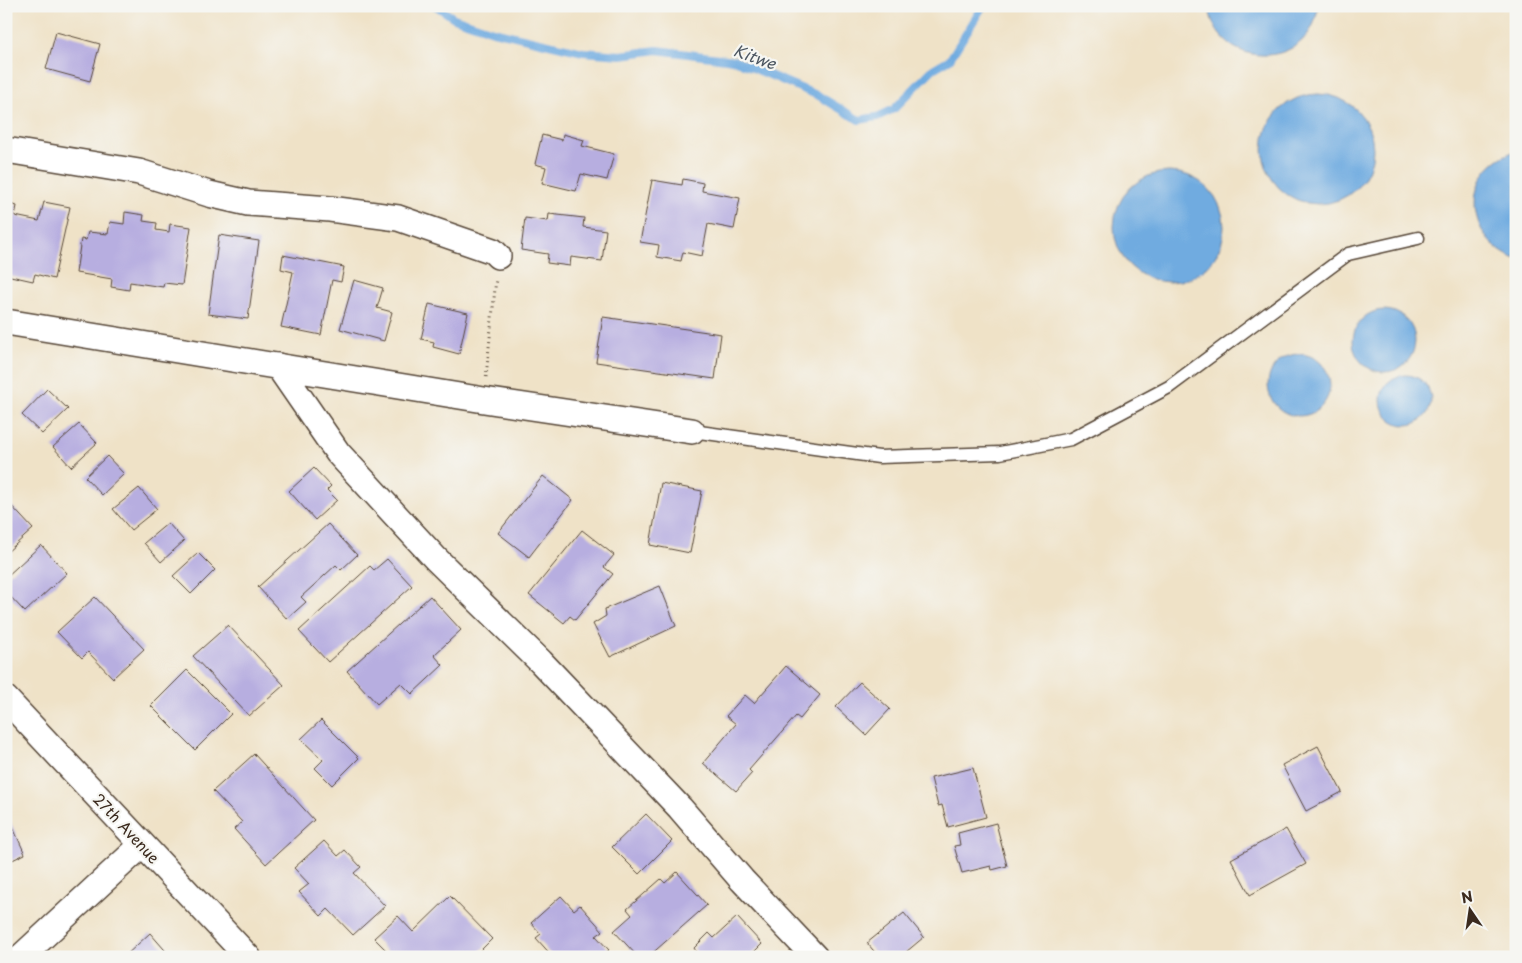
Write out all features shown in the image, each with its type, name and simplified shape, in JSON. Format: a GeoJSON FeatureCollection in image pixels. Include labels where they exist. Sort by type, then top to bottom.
{"type":"FeatureCollection","features":[{"type":"Feature","properties":{"kind":"street"},"geometry":{"type":"LineString","coordinates":[[6,150],[139,172],[209,194],[248,203],[398,218],[493,251],[498,256]]}},
{"type":"Feature","properties":{"kind":"street"},"geometry":{"type":"LineString","coordinates":[[6,322],[484,400],[692,431]]}},
{"type":"Feature","properties":{"kind":"street"},"geometry":{"type":"LineString","coordinates":[[278,366],[338,453],[436,559],[541,662],[647,773],[742,880],[815,957]]}},
{"type":"Feature","properties":{"kind":"street","name":"27th Avenue"},"geometry":{"type":"LineString","coordinates":[[6,699],[248,957]]}},
{"type":"Feature","properties":{"kind":"street"},"geometry":{"type":"LineString","coordinates":[[21,957],[142,845]]}},
{"type":"Feature","properties":{"kind":"lane"},"geometry":{"type":"LineString","coordinates":[[692,431],[879,457],[1000,453],[1072,439],[1169,386],[1348,254],[1418,238]]}},
{"type":"Feature","properties":{"kind":"path"},"geometry":{"type":"LineString","coordinates":[[484,400],[498,256]]}},
{"type":"Feature","properties":{"kind":"water"},"geometry":{"type":"Polygon","coordinates":[[[1209,6],[1318,6],[1312,28],[1299,43],[1282,52],[1264,55],[1245,52],[1228,43],[1215,27],[1209,6]]]}},
{"type":"Feature","properties":{"kind":"water"},"geometry":{"type":"Polygon","coordinates":[[[1318,94],[1339,98],[1357,110],[1369,128],[1373,149],[1369,170],[1357,188],[1339,200],[1318,204],[1297,200],[1279,188],[1267,170],[1263,149],[1267,128],[1279,110],[1297,98],[1318,94]]]}},
{"type":"Feature","properties":{"kind":"water"},"geometry":{"type":"Polygon","coordinates":[[[1516,151],[1516,259],[1498,250],[1486,236],[1478,221],[1475,204],[1477,188],[1485,172],[1498,160],[1516,151]]]}},
{"type":"Feature","properties":{"kind":"water"},"geometry":{"type":"Polygon","coordinates":[[[1169,172],[1190,176],[1208,188],[1220,206],[1224,227],[1220,248],[1208,266],[1190,278],[1169,282],[1148,278],[1130,266],[1118,248],[1114,227],[1118,206],[1130,188],[1148,176],[1169,172]]]}},
{"type":"Feature","properties":{"kind":"water"},"geometry":{"type":"Polygon","coordinates":[[[1378,310],[1390,310],[1406,319],[1413,329],[1415,341],[1413,353],[1406,363],[1390,372],[1378,372],[1367,367],[1358,358],[1353,347],[1353,335],[1358,324],[1367,315],[1378,310]]]}},
{"type":"Feature","properties":{"kind":"water"},"geometry":{"type":"Polygon","coordinates":[[[1293,354],[1305,354],[1321,363],[1328,373],[1330,385],[1328,397],[1321,407],[1305,416],[1293,416],[1282,411],[1273,402],[1268,391],[1268,379],[1273,368],[1282,359],[1293,354]]]}},
{"type":"Feature","properties":{"kind":"water"},"geometry":{"type":"Polygon","coordinates":[[[1401,375],[1411,375],[1424,382],[1431,395],[1431,405],[1424,418],[1411,425],[1401,425],[1392,421],[1385,414],[1381,405],[1381,395],[1385,386],[1392,379],[1401,375]]]}},
{"type":"Feature","properties":{"kind":"building"},"geometry":{"type":"Polygon","coordinates":[[[56,32],[100,44],[90,81],[46,69],[56,32]]]}},
{"type":"Feature","properties":{"kind":"building"},"geometry":{"type":"Polygon","coordinates":[[[563,134],[584,140],[582,146],[614,154],[607,180],[581,174],[576,191],[542,183],[546,167],[535,164],[542,135],[562,140],[563,134]]]}},
{"type":"Feature","properties":{"kind":"building"},"geometry":{"type":"Polygon","coordinates":[[[683,179],[703,183],[702,191],[740,198],[734,229],[708,224],[702,256],[683,252],[681,261],[657,257],[659,245],[640,242],[652,180],[682,185],[683,179]]]}},
{"type":"Feature","properties":{"kind":"building"},"geometry":{"type":"Polygon","coordinates":[[[44,202],[70,207],[54,279],[35,274],[33,281],[6,275],[6,203],[17,206],[15,216],[39,221],[44,202]]]}},
{"type":"Feature","properties":{"kind":"building"},"geometry":{"type":"Polygon","coordinates":[[[125,212],[144,215],[143,221],[157,223],[156,230],[169,232],[170,224],[191,227],[182,285],[164,283],[163,287],[130,282],[129,290],[111,287],[112,279],[76,273],[81,239],[86,240],[88,232],[108,234],[110,222],[124,224],[125,212]]]}},
{"type":"Feature","properties":{"kind":"building"},"geometry":{"type":"Polygon","coordinates":[[[549,214],[584,218],[583,227],[606,230],[602,261],[571,257],[570,266],[547,263],[548,254],[521,250],[525,218],[548,221],[549,214]]]}},
{"type":"Feature","properties":{"kind":"building"},"geometry":{"type":"Polygon","coordinates":[[[219,235],[259,241],[248,319],[208,314],[219,235]]]}},
{"type":"Feature","properties":{"kind":"building"},"geometry":{"type":"Polygon","coordinates":[[[283,255],[344,267],[341,282],[332,280],[321,335],[281,327],[293,272],[281,269],[283,255]]]}},
{"type":"Feature","properties":{"kind":"building"},"geometry":{"type":"Polygon","coordinates":[[[354,280],[383,288],[377,308],[392,312],[384,341],[340,329],[354,280]]]}},
{"type":"Feature","properties":{"kind":"building"},"geometry":{"type":"Polygon","coordinates":[[[429,304],[468,313],[459,354],[433,347],[434,342],[421,339],[429,304]]]}},
{"type":"Feature","properties":{"kind":"building"},"geometry":{"type":"Polygon","coordinates":[[[603,317],[721,334],[715,379],[596,362],[603,317]]]}},
{"type":"Feature","properties":{"kind":"building"},"geometry":{"type":"Polygon","coordinates":[[[47,389],[68,409],[42,434],[22,415],[47,389]]]}},
{"type":"Feature","properties":{"kind":"building"},"geometry":{"type":"Polygon","coordinates":[[[79,424],[97,443],[71,467],[53,447],[79,424]]]}},
{"type":"Feature","properties":{"kind":"building"},"geometry":{"type":"Polygon","coordinates":[[[107,456],[124,474],[102,495],[85,477],[107,456]]]}},
{"type":"Feature","properties":{"kind":"building"},"geometry":{"type":"Polygon","coordinates":[[[314,468],[331,486],[327,490],[337,500],[315,520],[289,491],[314,468]]]}},
{"type":"Feature","properties":{"kind":"building"},"geometry":{"type":"Polygon","coordinates":[[[543,476],[573,500],[529,557],[498,533],[543,476]]]}},
{"type":"Feature","properties":{"kind":"building"},"geometry":{"type":"Polygon","coordinates":[[[661,483],[702,491],[690,553],[650,545],[661,483]]]}},
{"type":"Feature","properties":{"kind":"building"},"geometry":{"type":"Polygon","coordinates":[[[139,488],[157,509],[131,530],[113,509],[139,488]]]}},
{"type":"Feature","properties":{"kind":"building"},"geometry":{"type":"Polygon","coordinates":[[[8,502],[33,529],[6,553],[6,503],[8,502]]]}},
{"type":"Feature","properties":{"kind":"building"},"geometry":{"type":"Polygon","coordinates":[[[168,523],[184,541],[161,562],[144,543],[168,523]]]}},
{"type":"Feature","properties":{"kind":"building"},"geometry":{"type":"Polygon","coordinates":[[[328,524],[357,555],[341,570],[336,565],[301,597],[306,602],[287,619],[258,587],[328,524]]]}},
{"type":"Feature","properties":{"kind":"building"},"geometry":{"type":"Polygon","coordinates":[[[582,530],[614,555],[604,567],[613,574],[575,620],[570,616],[564,623],[529,595],[582,530]]]}},
{"type":"Feature","properties":{"kind":"building"},"geometry":{"type":"Polygon","coordinates":[[[41,545],[67,573],[25,612],[6,592],[6,577],[41,545]]]}},
{"type":"Feature","properties":{"kind":"building"},"geometry":{"type":"Polygon","coordinates":[[[198,553],[215,570],[191,594],[173,576],[198,553]]]}},
{"type":"Feature","properties":{"kind":"building"},"geometry":{"type":"Polygon","coordinates":[[[387,559],[412,586],[328,662],[299,631],[370,566],[374,570],[387,559]]]}},
{"type":"Feature","properties":{"kind":"building"},"geometry":{"type":"Polygon","coordinates":[[[660,586],[676,626],[610,657],[593,624],[606,616],[605,609],[660,586]]]}},
{"type":"Feature","properties":{"kind":"building"},"geometry":{"type":"Polygon","coordinates":[[[430,596],[461,630],[434,655],[443,665],[412,694],[401,683],[377,704],[347,671],[430,596]]]}},
{"type":"Feature","properties":{"kind":"building"},"geometry":{"type":"Polygon","coordinates":[[[95,597],[144,649],[113,678],[88,652],[82,658],[57,632],[95,597]]]}},
{"type":"Feature","properties":{"kind":"building"},"geometry":{"type":"Polygon","coordinates":[[[228,625],[284,685],[249,716],[193,656],[228,625]]]}},
{"type":"Feature","properties":{"kind":"building"},"geometry":{"type":"Polygon","coordinates":[[[786,666],[820,695],[800,719],[796,716],[749,770],[752,773],[736,791],[703,763],[736,724],[726,716],[745,695],[754,703],[786,666]]]}},
{"type":"Feature","properties":{"kind":"building"},"geometry":{"type":"Polygon","coordinates":[[[187,670],[231,714],[195,750],[151,706],[187,670]]]}},
{"type":"Feature","properties":{"kind":"building"},"geometry":{"type":"Polygon","coordinates":[[[860,682],[890,709],[866,735],[836,707],[860,682]]]}},
{"type":"Feature","properties":{"kind":"building"},"geometry":{"type":"Polygon","coordinates":[[[321,720],[359,758],[332,785],[315,768],[323,760],[301,739],[321,720]]]}},
{"type":"Feature","properties":{"kind":"building"},"geometry":{"type":"Polygon","coordinates":[[[1318,746],[1342,792],[1306,811],[1282,765],[1318,746]]]}},
{"type":"Feature","properties":{"kind":"building"},"geometry":{"type":"Polygon","coordinates":[[[254,754],[314,820],[266,864],[234,829],[242,822],[213,791],[254,754]]]}},
{"type":"Feature","properties":{"kind":"building"},"geometry":{"type":"Polygon","coordinates":[[[973,768],[986,817],[948,827],[942,805],[938,806],[931,778],[973,768]]]}},
{"type":"Feature","properties":{"kind":"building"},"geometry":{"type":"Polygon","coordinates":[[[6,812],[25,854],[6,863],[6,812]]]}},
{"type":"Feature","properties":{"kind":"building"},"geometry":{"type":"Polygon","coordinates":[[[646,814],[672,841],[639,874],[612,847],[646,814]]]}},
{"type":"Feature","properties":{"kind":"building"},"geometry":{"type":"Polygon","coordinates":[[[996,823],[1007,866],[992,870],[991,866],[962,873],[954,846],[960,845],[958,833],[996,823]]]}},
{"type":"Feature","properties":{"kind":"building"},"geometry":{"type":"Polygon","coordinates":[[[1286,829],[1306,864],[1250,895],[1231,859],[1286,829]]]}},
{"type":"Feature","properties":{"kind":"building"},"geometry":{"type":"Polygon","coordinates":[[[324,841],[338,856],[345,850],[361,867],[354,873],[385,906],[353,935],[328,909],[321,916],[299,892],[309,884],[294,868],[324,841]]]}},
{"type":"Feature","properties":{"kind":"building"},"geometry":{"type":"Polygon","coordinates":[[[677,872],[707,905],[648,957],[638,957],[614,931],[632,915],[627,909],[661,879],[665,883],[677,872]]]}},
{"type":"Feature","properties":{"kind":"building"},"geometry":{"type":"Polygon","coordinates":[[[450,896],[492,939],[474,957],[462,957],[459,953],[455,957],[383,957],[388,952],[374,938],[398,916],[413,932],[450,896]]]}},
{"type":"Feature","properties":{"kind":"building"},"geometry":{"type":"Polygon","coordinates":[[[561,896],[574,910],[580,905],[603,931],[596,936],[609,950],[601,957],[553,957],[536,938],[541,934],[531,923],[561,896]]]}},
{"type":"Feature","properties":{"kind":"building"},"geometry":{"type":"Polygon","coordinates":[[[904,913],[924,937],[900,957],[879,957],[867,943],[904,913]]]}},
{"type":"Feature","properties":{"kind":"building"},"geometry":{"type":"Polygon","coordinates":[[[737,917],[762,944],[752,954],[755,957],[690,957],[696,951],[694,948],[709,933],[714,938],[737,917]]]}},
{"type":"Feature","properties":{"kind":"building"},"geometry":{"type":"Polygon","coordinates":[[[150,933],[171,957],[124,957],[150,933]]]}},
{"type":"Feature","properties":{"kind":"waterway","name":"Kitwe"},"geometry":{"type":"LineString","coordinates":[[436,6],[454,18],[493,31],[583,52],[621,55],[657,50],[734,60],[819,96],[859,120],[877,117],[894,109],[933,69],[950,59],[983,6]]}}]}
